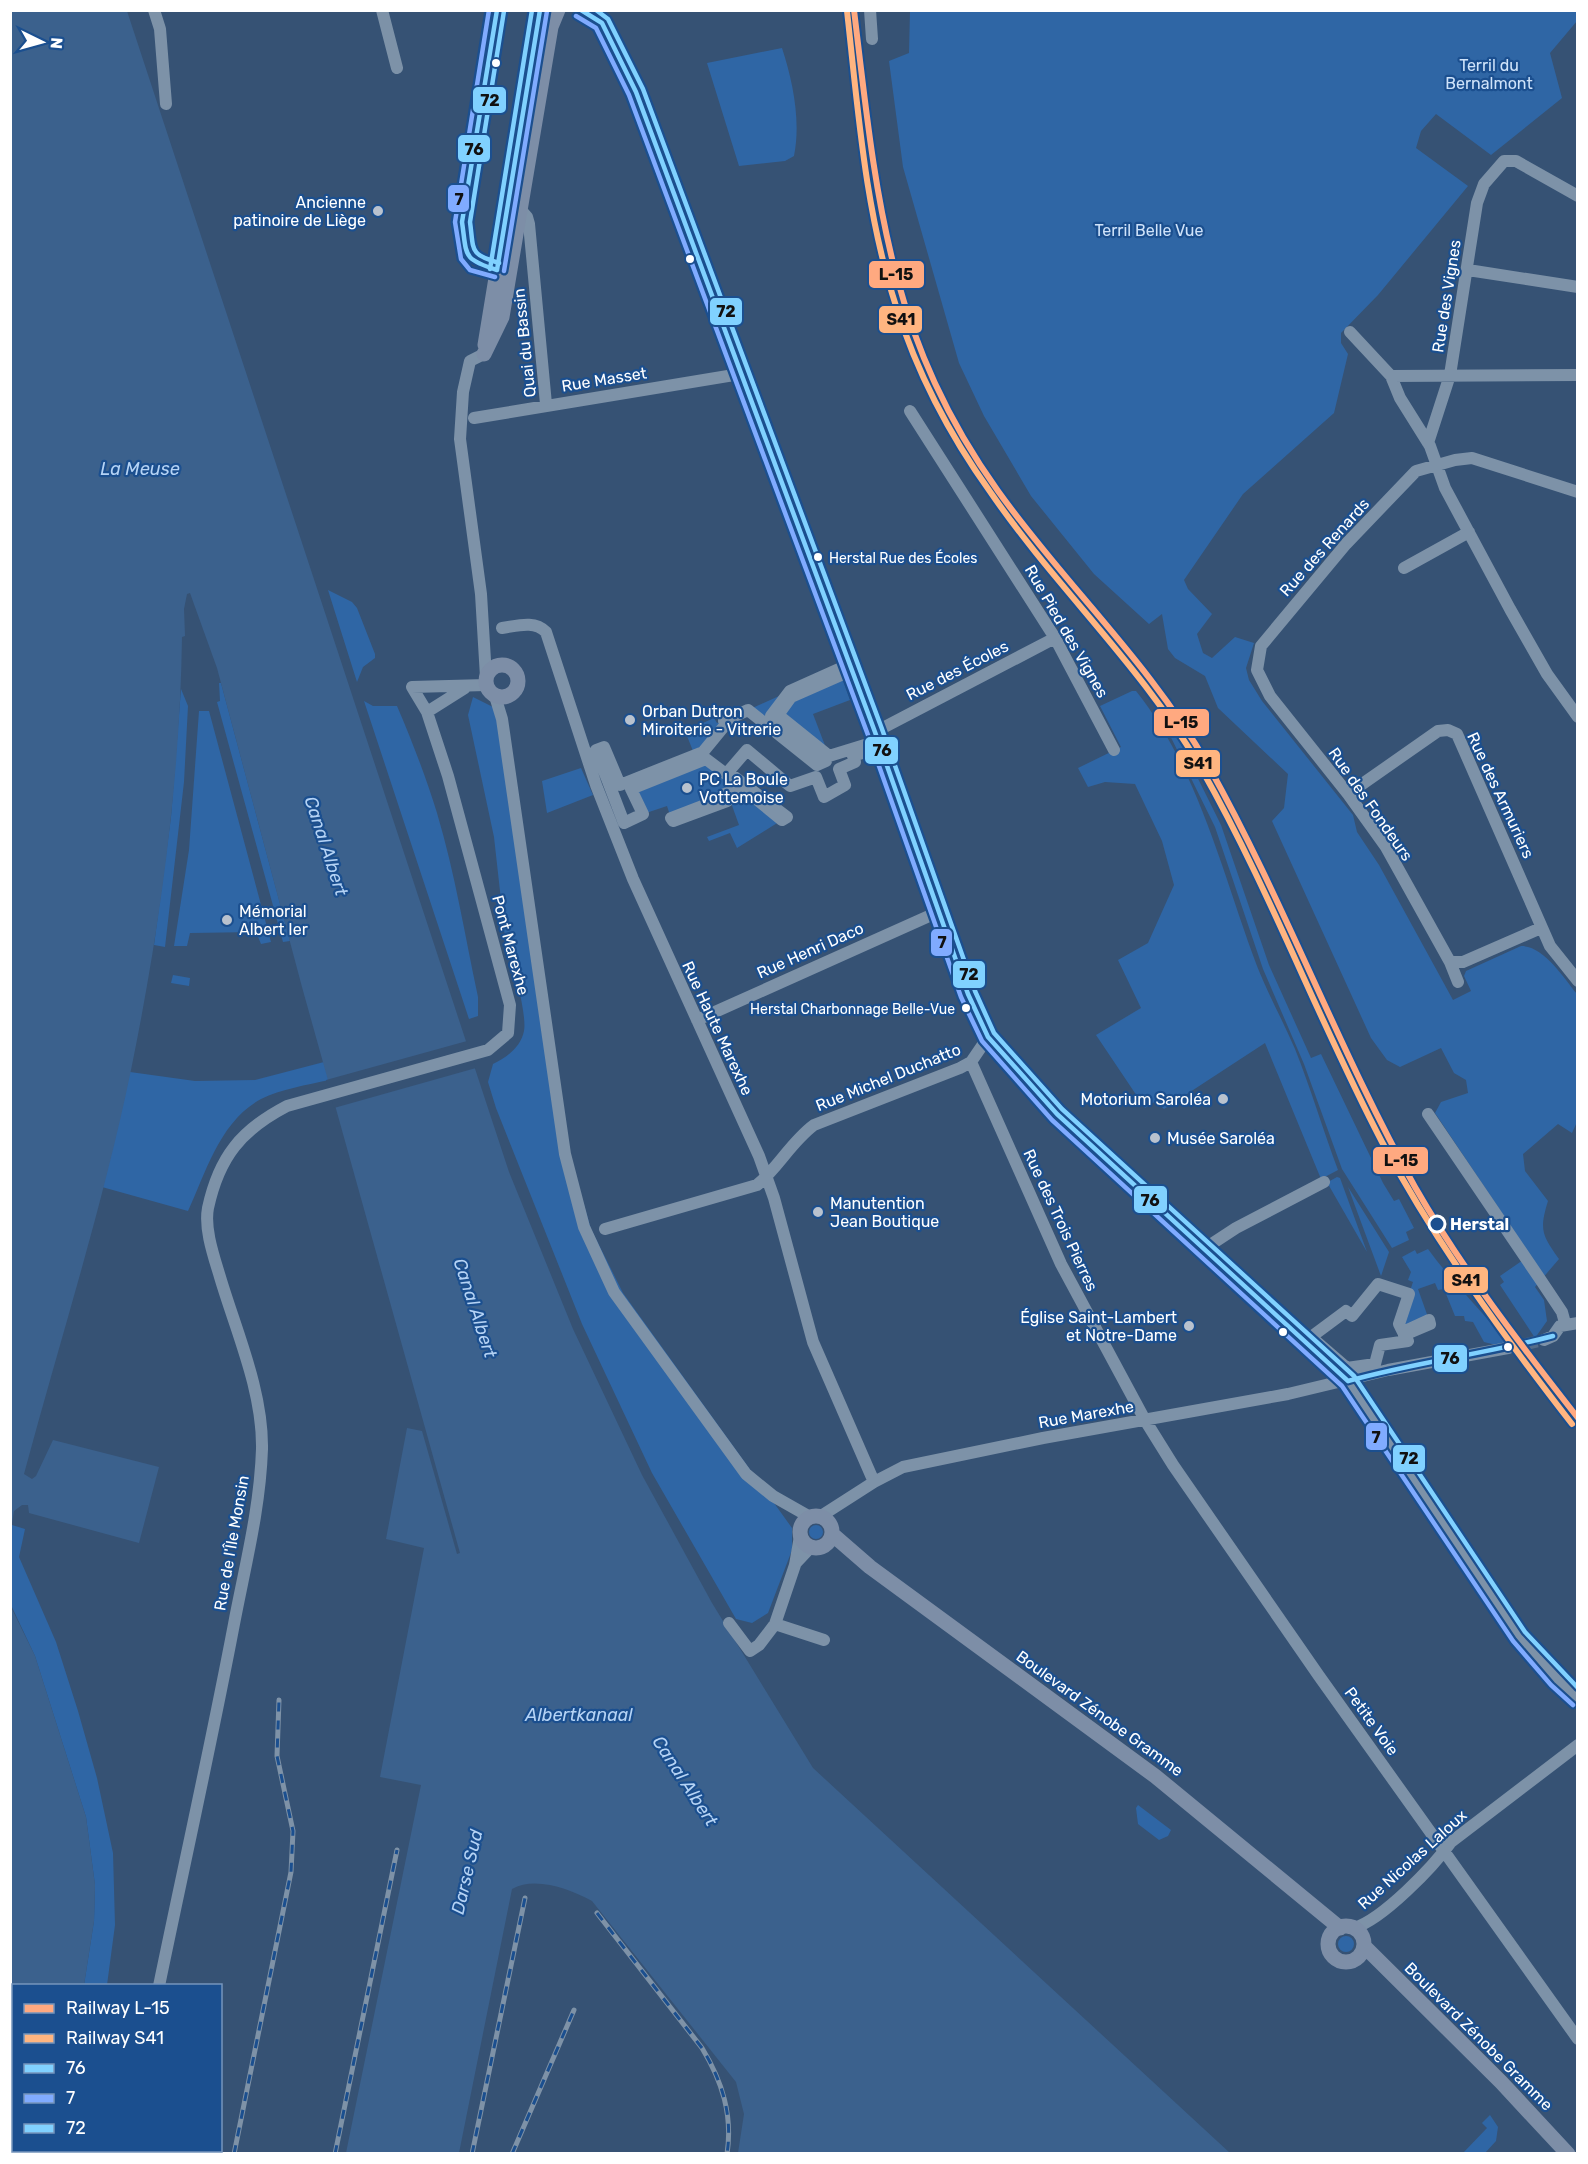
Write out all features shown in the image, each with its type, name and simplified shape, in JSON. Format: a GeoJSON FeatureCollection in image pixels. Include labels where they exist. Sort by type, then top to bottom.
{"type":"FeatureCollection","features":[{"type":"Feature","properties":{"kind":"main road"},"geometry":{"type":"LineString","coordinates":[[484,354],[540,10]]}},
{"type":"Feature","properties":{"kind":"main road"},"geometry":{"type":"LineString","coordinates":[[484,354],[502,317],[551,27],[558,10]]}},
{"type":"Feature","properties":{"kind":"main road"},"geometry":{"type":"LineString","coordinates":[[823,1523],[823,1547],[811,1547],[800,1536],[802,1524],[823,1523]]}},
{"type":"Feature","properties":{"kind":"main road","name":"Boulevard Zénobe Gramme"},"geometry":{"type":"LineString","coordinates":[[823,1523],[870,1567],[1155,1776],[1347,1928],[1362,1937],[1364,1946],[1501,2082],[1568,2154]]}},
{"type":"Feature","properties":{"kind":"main road"},"geometry":{"type":"LineString","coordinates":[[1347,1928],[1333,1933],[1329,1942],[1329,1950],[1336,1959],[1341,1962],[1356,1959],[1364,1946]]}},
{"type":"Feature","properties":{"kind":"street"},"geometry":{"type":"LineString","coordinates":[[154,10],[160,29],[166,104]]}},
{"type":"Feature","properties":{"kind":"street"},"geometry":{"type":"LineString","coordinates":[[382,10],[396,68]]}},
{"type":"Feature","properties":{"kind":"street"},"geometry":{"type":"LineString","coordinates":[[580,10],[602,23]]}},
{"type":"Feature","properties":{"kind":"street"},"geometry":{"type":"LineString","coordinates":[[595,10],[636,92],[875,732],[968,994],[988,1037],[1057,1114],[1348,1381],[1519,1637],[1557,1680],[1578,1699]]}},
{"type":"Feature","properties":{"kind":"street"},"geometry":{"type":"LineString","coordinates":[[870,10],[872,39]]}},
{"type":"Feature","properties":{"kind":"street","name":"Rue des Vignes"},"geometry":{"type":"LineString","coordinates":[[1428,443],[1450,375],[1480,193],[1504,161],[1516,161],[1578,196]]}},
{"type":"Feature","properties":{"kind":"street","name":"Quai du Bassin"},"geometry":{"type":"LineString","coordinates":[[520,210],[527,217],[529,224],[546,405]]}},
{"type":"Feature","properties":{"kind":"street"},"geometry":{"type":"LineString","coordinates":[[1468,270],[1578,287]]}},
{"type":"Feature","properties":{"kind":"street"},"geometry":{"type":"LineString","coordinates":[[1350,332],[1391,376],[1400,398],[1428,443],[1445,488],[1469,532],[1547,674],[1578,717]]}},
{"type":"Feature","properties":{"kind":"street"},"geometry":{"type":"LineString","coordinates":[[484,354],[470,361],[463,392],[460,439],[482,594],[489,686],[502,719],[565,1154],[588,1238],[614,1292],[746,1474],[773,1496],[823,1523]]}},
{"type":"Feature","properties":{"kind":"street","name":"Rue Masset"},"geometry":{"type":"LineString","coordinates":[[474,418],[740,374]]}},
{"type":"Feature","properties":{"kind":"street"},"geometry":{"type":"LineString","coordinates":[[1391,376],[1578,375]]}},
{"type":"Feature","properties":{"kind":"street","name":"Rue Pied des Vignes"},"geometry":{"type":"LineString","coordinates":[[910,411],[1055,638],[1114,750]]}},
{"type":"Feature","properties":{"kind":"street","name":"Rue des Renards"},"geometry":{"type":"LineString","coordinates":[[1257,670],[1261,646],[1346,544],[1416,471],[1472,458],[1578,492]]}},
{"type":"Feature","properties":{"kind":"street"},"geometry":{"type":"LineString","coordinates":[[1404,568],[1469,532]]}},
{"type":"Feature","properties":{"kind":"street","name":"Rue Haute Marexhe"},"geometry":{"type":"LineString","coordinates":[[502,628],[530,625],[540,626],[546,632],[596,785],[625,859],[767,1177],[813,1342],[874,1482]]}},
{"type":"Feature","properties":{"kind":"street","name":"Rue des Écoles"},"geometry":{"type":"LineString","coordinates":[[875,732],[1055,638]]}},
{"type":"Feature","properties":{"kind":"street"},"geometry":{"type":"LineString","coordinates":[[839,669],[842,675],[791,698],[778,715],[830,756],[868,744],[871,750],[853,756],[855,762],[839,769],[845,785],[824,796],[816,777],[790,786],[747,750],[728,772],[788,817],[782,820],[744,789],[726,796],[727,801],[673,821],[671,818],[743,787],[706,759],[631,789],[643,814],[624,823],[596,750],[604,747],[620,785],[703,753],[726,724],[723,721],[748,710],[817,765],[826,761],[771,716],[790,691],[839,669]]}},
{"type":"Feature","properties":{"kind":"street","name":"Rue des Fondeurs"},"geometry":{"type":"LineString","coordinates":[[1257,670],[1270,696],[1348,794],[1386,848],[1450,963],[1458,982]]}},
{"type":"Feature","properties":{"kind":"street"},"geometry":{"type":"LineString","coordinates":[[427,712],[465,688],[489,686]]}},
{"type":"Feature","properties":{"kind":"street","name":"Pont Marexhe"},"geometry":{"type":"LineString","coordinates":[[325,1096],[484,1051],[499,1043],[508,1033],[510,1005],[448,776],[427,712],[412,687],[465,688]]}},
{"type":"Feature","properties":{"kind":"street","name":"Rue des Armuriers"},"geometry":{"type":"LineString","coordinates":[[1348,794],[1438,731],[1448,730],[1457,734],[1541,928],[1550,946],[1578,981]]}},
{"type":"Feature","properties":{"kind":"street","name":"Rue Henri Daco"},"geometry":{"type":"LineString","coordinates":[[697,1020],[938,912]]}},
{"type":"Feature","properties":{"kind":"street"},"geometry":{"type":"LineString","coordinates":[[1450,963],[1463,962],[1541,928]]}},
{"type":"Feature","properties":{"kind":"street","name":"Rue Michel Duchatto"},"geometry":{"type":"LineString","coordinates":[[605,1229],[757,1185],[814,1125],[971,1062],[988,1037]]}},
{"type":"Feature","properties":{"kind":"street","name":"Rue des Trois Pierres"},"geometry":{"type":"LineString","coordinates":[[971,1062],[1061,1264],[1145,1420]]}},
{"type":"Feature","properties":{"kind":"street","name":"Rue de l'Île Monsin"},"geometry":{"type":"LineString","coordinates":[[159,1984],[225,1671],[260,1487],[262,1445],[258,1404],[212,1248],[207,1212],[228,1154],[240,1137],[287,1106],[325,1096]]}},
{"type":"Feature","properties":{"kind":"street"},"geometry":{"type":"LineString","coordinates":[[1428,1114],[1542,1282],[1574,1323],[1557,1329],[1548,1338]]}},
{"type":"Feature","properties":{"kind":"street"},"geometry":{"type":"LineString","coordinates":[[1204,1249],[1236,1228],[1324,1182]]}},
{"type":"Feature","properties":{"kind":"street"},"geometry":{"type":"LineString","coordinates":[[1378,1284],[1409,1294],[1399,1324],[1403,1332],[1428,1320],[1430,1324],[1404,1335],[1408,1341],[1380,1345],[1375,1364],[1347,1368],[1311,1337],[1346,1311],[1352,1316],[1378,1284]]}},
{"type":"Feature","properties":{"kind":"street","name":"Rue Marexhe"},"geometry":{"type":"LineString","coordinates":[[823,1523],[840,1506],[874,1482],[903,1467],[1509,1348]]}},
{"type":"Feature","properties":{"kind":"street","name":"Petite Voie"},"geometry":{"type":"LineString","coordinates":[[1145,1420],[1173,1465],[1306,1658],[1578,2039]]}},
{"type":"Feature","properties":{"kind":"street"},"geometry":{"type":"LineString","coordinates":[[729,1623],[750,1651],[759,1645],[775,1624],[795,1565],[800,1536]]}},
{"type":"Feature","properties":{"kind":"street"},"geometry":{"type":"LineString","coordinates":[[795,1565],[811,1547]]}},
{"type":"Feature","properties":{"kind":"street"},"geometry":{"type":"LineString","coordinates":[[775,1624],[824,1640]]}},
{"type":"Feature","properties":{"kind":"street","name":"Rue Nicolas Laloux"},"geometry":{"type":"LineString","coordinates":[[1347,1928],[1368,1923],[1438,1861],[1451,1842],[1578,1745]]}},
{"type":"Feature","properties":{"kind":"green space","name":"Terril Belle Vue"},"geometry":{"type":"Polygon","coordinates":[[[910,11],[1577,11],[1577,21],[1550,53],[1562,98],[1491,155],[1436,114],[1421,131],[1416,148],[1468,186],[1378,295],[1341,333],[1341,343],[1348,354],[1334,413],[1243,494],[1184,580],[1188,589],[1212,614],[1197,634],[1203,653],[1212,658],[1235,637],[1254,643],[1246,668],[1249,680],[1262,701],[1353,815],[1357,832],[1379,865],[1453,1000],[1471,991],[1464,976],[1466,971],[1521,946],[1529,947],[1545,957],[1577,994],[1577,1122],[1572,1133],[1558,1124],[1523,1154],[1525,1171],[1548,1201],[1544,1232],[1559,1259],[1535,1287],[1544,1300],[1547,1321],[1535,1338],[1500,1285],[1504,1282],[1500,1276],[1526,1258],[1514,1231],[1435,1113],[1441,1102],[1468,1093],[1466,1080],[1454,1073],[1441,1048],[1400,1067],[1387,1060],[1371,1038],[1272,821],[1284,808],[1288,774],[1218,708],[1205,676],[1175,658],[1168,649],[1162,614],[1149,624],[1094,574],[1031,496],[984,416],[959,363],[903,167],[889,61],[909,53],[910,11]]]}},
{"type":"Feature","properties":{"kind":"green space"},"geometry":{"type":"Polygon","coordinates":[[[782,48],[795,102],[797,129],[794,156],[785,161],[739,166],[707,63],[782,48]]]}},
{"type":"Feature","properties":{"kind":"green space"},"geometry":{"type":"Polygon","coordinates":[[[328,590],[352,602],[357,608],[375,654],[375,658],[363,667],[357,682],[328,590]]]}},
{"type":"Feature","properties":{"kind":"green space"},"geometry":{"type":"Polygon","coordinates":[[[841,675],[850,700],[813,714],[829,756],[778,715],[791,697],[841,675]]]}},
{"type":"Feature","properties":{"kind":"green space"},"geometry":{"type":"Polygon","coordinates":[[[219,683],[221,683],[290,941],[283,942],[217,702],[220,701],[219,683]]]}},
{"type":"Feature","properties":{"kind":"green space"},"geometry":{"type":"Polygon","coordinates":[[[181,689],[188,706],[184,782],[165,947],[154,945],[171,817],[181,689]]]}},
{"type":"Feature","properties":{"kind":"green space"},"geometry":{"type":"Polygon","coordinates":[[[790,691],[762,721],[748,710],[790,691]]]}},
{"type":"Feature","properties":{"kind":"green space"},"geometry":{"type":"Polygon","coordinates":[[[1136,691],[1158,722],[1193,788],[1257,966],[1301,1064],[1338,1170],[1321,1179],[1265,1043],[1164,1109],[1156,1101],[1145,1108],[1096,1035],[1141,1008],[1118,960],[1148,943],[1174,885],[1162,841],[1135,784],[1105,782],[1088,787],[1078,768],[1121,747],[1100,706],[1136,691]]]}},
{"type":"Feature","properties":{"kind":"green space"},"geometry":{"type":"Polygon","coordinates":[[[473,697],[493,707],[516,778],[568,1150],[591,1229],[623,1293],[792,1528],[792,1550],[768,1613],[752,1623],[736,1619],[652,1473],[582,1324],[496,1108],[488,1082],[493,1064],[508,1055],[520,1042],[524,1031],[524,1020],[519,988],[497,904],[501,900],[494,837],[468,715],[473,697]]]}},
{"type":"Feature","properties":{"kind":"green space"},"geometry":{"type":"Polygon","coordinates":[[[364,701],[373,706],[397,706],[423,773],[437,813],[454,882],[478,997],[478,1016],[469,1019],[364,701]]]}},
{"type":"Feature","properties":{"kind":"green space"},"geometry":{"type":"Polygon","coordinates":[[[1160,702],[1221,825],[1269,965],[1311,1058],[1321,1054],[1383,1183],[1394,1201],[1399,1199],[1414,1228],[1406,1232],[1409,1240],[1392,1248],[1342,1169],[1304,1064],[1263,969],[1215,827],[1157,709],[1156,704],[1160,702]]]}},
{"type":"Feature","properties":{"kind":"green space"},"geometry":{"type":"Polygon","coordinates":[[[199,711],[209,711],[271,942],[261,944],[256,932],[190,933],[187,946],[174,946],[189,850],[199,711]]]}},
{"type":"Feature","properties":{"kind":"green space"},"geometry":{"type":"Polygon","coordinates":[[[714,718],[717,723],[724,721],[695,756],[685,731],[714,718]]]}},
{"type":"Feature","properties":{"kind":"green space","name":"PC La Boule Vottemoise"},"geometry":{"type":"Polygon","coordinates":[[[706,759],[743,787],[671,818],[667,806],[643,814],[631,789],[706,759]]]}},
{"type":"Feature","properties":{"kind":"green space"},"geometry":{"type":"Polygon","coordinates":[[[581,768],[593,795],[547,813],[542,781],[581,768]]]}},
{"type":"Feature","properties":{"kind":"green space"},"geometry":{"type":"Polygon","coordinates":[[[744,789],[782,820],[737,848],[730,833],[709,841],[707,837],[739,825],[730,800],[744,789]]]}},
{"type":"Feature","properties":{"kind":"green space"},"geometry":{"type":"Polygon","coordinates":[[[173,975],[190,978],[189,986],[171,983],[173,975]]]}},
{"type":"Feature","properties":{"kind":"green space"},"geometry":{"type":"Polygon","coordinates":[[[324,1062],[329,1080],[261,1099],[235,1120],[208,1164],[188,1211],[102,1187],[130,1072],[195,1081],[255,1080],[324,1062]]]}},
{"type":"Feature","properties":{"kind":"green space"},"geometry":{"type":"Polygon","coordinates":[[[1337,1177],[1340,1178],[1367,1252],[1328,1184],[1337,1177]]]}},
{"type":"Feature","properties":{"kind":"green space"},"geometry":{"type":"Polygon","coordinates":[[[1348,1187],[1389,1252],[1381,1276],[1348,1187]]]}},
{"type":"Feature","properties":{"kind":"green space"},"geometry":{"type":"Polygon","coordinates":[[[1428,1249],[1508,1343],[1496,1345],[1484,1342],[1473,1322],[1465,1321],[1464,1316],[1455,1316],[1444,1289],[1438,1290],[1435,1283],[1418,1289],[1429,1320],[1403,1332],[1399,1324],[1413,1282],[1408,1280],[1411,1272],[1402,1257],[1415,1250],[1417,1254],[1428,1249]]]}},
{"type":"Feature","properties":{"kind":"green space"},"geometry":{"type":"Polygon","coordinates":[[[12,1525],[25,1529],[19,1557],[56,1642],[78,1711],[97,1778],[113,1853],[115,1925],[107,1984],[84,1984],[94,1921],[95,1885],[86,1817],[35,1656],[11,1605],[12,1525]]]}},
{"type":"Feature","properties":{"kind":"green space"},"geometry":{"type":"Polygon","coordinates":[[[813,1525],[819,1525],[823,1532],[819,1539],[813,1539],[809,1535],[809,1529],[813,1525]]]}},
{"type":"Feature","properties":{"kind":"green space"},"geometry":{"type":"Polygon","coordinates":[[[1138,1805],[1171,1830],[1168,1836],[1159,1840],[1138,1824],[1136,1808],[1138,1805]]]}},
{"type":"Feature","properties":{"kind":"green space"},"geometry":{"type":"Polygon","coordinates":[[[1346,1936],[1352,1938],[1354,1944],[1352,1950],[1346,1952],[1340,1950],[1338,1944],[1340,1938],[1346,1936]]]}},
{"type":"Feature","properties":{"kind":"green space"},"geometry":{"type":"Polygon","coordinates":[[[1490,2115],[1498,2127],[1496,2141],[1485,2153],[1463,2153],[1487,2128],[1482,2123],[1490,2115]]]}},
{"type":"Feature","properties":{"kind":"water","name":"Albertkanaal"},"geometry":{"type":"Polygon","coordinates":[[[11,11],[127,11],[509,1172],[573,1329],[642,1475],[712,1603],[813,1768],[1230,2153],[738,2153],[744,2114],[736,2082],[592,1901],[563,1889],[531,1884],[512,1889],[459,2153],[346,2153],[421,1785],[380,1777],[424,1548],[386,1539],[407,1428],[422,1431],[457,1554],[460,1553],[302,987],[217,668],[190,593],[187,594],[184,609],[185,636],[182,637],[177,746],[167,855],[141,1017],[108,1172],[24,1474],[32,1479],[36,1476],[53,1440],[159,1467],[139,1543],[29,1513],[28,1505],[22,1505],[14,1511],[11,1529],[11,11]]]}},
{"type":"Feature","properties":{"kind":"water"},"geometry":{"type":"Polygon","coordinates":[[[10,1605],[35,1656],[86,1817],[95,1885],[94,1921],[84,1984],[12,1984],[12,2152],[39,2153],[11,2153],[10,1605]]]}},
{"type":"Feature","properties":{"kind":"pier"},"geometry":{"type":"Polygon","coordinates":[[[467,1041],[476,1068],[334,1108],[326,1080],[467,1041]]]}},
{"type":"Feature","properties":{"kind":"tunnel"},"geometry":{"type":"LineString","coordinates":[[1508,1348],[1544,1340]]}},
{"type":"Feature","properties":{"kind":"railway"},"geometry":{"type":"LineString","coordinates":[[234,2154],[291,1872],[293,1831],[277,1756],[279,1700]]}},
{"type":"Feature","properties":{"kind":"railway"},"geometry":{"type":"LineString","coordinates":[[335,2154],[397,1850]]}},
{"type":"Feature","properties":{"kind":"railway"},"geometry":{"type":"LineString","coordinates":[[472,2154],[525,1898]]}},
{"type":"Feature","properties":{"kind":"railway"},"geometry":{"type":"LineString","coordinates":[[597,1913],[709,2060],[720,2086],[727,2112],[727,2154]]}},
{"type":"Feature","properties":{"kind":"railway"},"geometry":{"type":"LineString","coordinates":[[512,2154],[574,2010]]}},
{"type":"Feature","properties":{"kind":"rail line","name":"L-15"},"geometry":{"type":"LineString","coordinates":[[854,10],[870,141],[893,261],[909,319],[932,376],[961,433],[998,491],[1024,526],[1135,660],[1186,730],[1237,819],[1361,1083],[1415,1187],[1472,1277],[1578,1418]]}},
{"type":"Feature","properties":{"kind":"rail line","name":"S41"},"geometry":{"type":"LineString","coordinates":[[847,11],[864,160],[877,234],[885,270],[904,331],[924,380],[948,426],[976,471],[1017,528],[1154,697],[1202,770],[1250,862],[1336,1049],[1382,1142],[1447,1252],[1520,1356],[1572,1424]]}},
{"type":"Feature","properties":{"kind":"transit line","name":"7"},"geometry":{"type":"LineString","coordinates":[[489,10],[455,222],[461,259],[470,270],[495,277]]}},
{"type":"Feature","properties":{"kind":"transit line","name":"76"},"geometry":{"type":"LineString","coordinates":[[497,10],[462,222],[468,255],[477,263],[497,270]]}},
{"type":"Feature","properties":{"kind":"transit line","name":"72"},"geometry":{"type":"LineString","coordinates":[[490,269],[532,10]]}},
{"type":"Feature","properties":{"kind":"transit line","name":"76"},"geometry":{"type":"LineString","coordinates":[[497,270],[540,10]]}},
{"type":"Feature","properties":{"kind":"transit line","name":"76"},"geometry":{"type":"LineString","coordinates":[[581,10],[602,23],[636,92],[875,732],[968,994],[988,1037],[1057,1114],[1348,1381]]}},
{"type":"Feature","properties":{"kind":"transit line","name":"72"},"geometry":{"type":"LineString","coordinates":[[596,10],[608,19],[643,89],[882,729],[975,991],[994,1033],[1062,1109],[1354,1376],[1525,1632],[1578,1688]]}},
{"type":"Feature","properties":{"kind":"transit line","name":"72"},"geometry":{"type":"LineString","coordinates":[[499,263],[482,257],[475,250],[470,222],[504,11]]}},
{"type":"Feature","properties":{"kind":"transit line","name":"7"},"geometry":{"type":"LineString","coordinates":[[504,271],[547,11]]}},
{"type":"Feature","properties":{"kind":"transit line","name":"7"},"geometry":{"type":"LineString","coordinates":[[576,16],[596,28],[629,95],[868,735],[961,997],[982,1041],[1052,1120],[1342,1386],[1513,1641],[1551,1685],[1573,1705]]}},
{"type":"Feature","properties":{"kind":"transit line","name":"76"},"geometry":{"type":"LineString","coordinates":[[1348,1381],[1553,1336]]}},
{"type":"Feature","properties":{"kind":"place","name":"Ancienne patinoire de Liège"},"geometry":{"type":"Point","coordinates":[378,211]}},
{"type":"Feature","properties":{"kind":"place","name":"Herstal Rue des Écoles"},"geometry":{"type":"Point","coordinates":[818,557]}},
{"type":"Feature","properties":{"kind":"place","name":"Orban Dutron Miroiterie - Vitrerie"},"geometry":{"type":"Point","coordinates":[630,720]}},
{"type":"Feature","properties":{"kind":"place","name":"PC La Boule Vottemoise"},"geometry":{"type":"Point","coordinates":[687,788]}},
{"type":"Feature","properties":{"kind":"place","name":"Mémorial Albert Ier"},"geometry":{"type":"Point","coordinates":[227,920]}},
{"type":"Feature","properties":{"kind":"place","name":"Herstal Charbonnage Belle-Vue"},"geometry":{"type":"Point","coordinates":[966,1008]}},
{"type":"Feature","properties":{"kind":"place","name":"Motorium Saroléa"},"geometry":{"type":"Point","coordinates":[1223,1099]}},
{"type":"Feature","properties":{"kind":"place","name":"Musée Saroléa"},"geometry":{"type":"Point","coordinates":[1155,1138]}},
{"type":"Feature","properties":{"kind":"place","name":"Manutention Jean Boutique"},"geometry":{"type":"Point","coordinates":[818,1212]}},
{"type":"Feature","properties":{"kind":"place","name":"Herstal"},"geometry":{"type":"Point","coordinates":[1437,1224]}},
{"type":"Feature","properties":{"kind":"place","name":"Église Saint-Lambert et Notre-Dame"},"geometry":{"type":"Point","coordinates":[1189,1326]}},
{"type":"Feature","properties":{"kind":"park label","name":"Terril du Bernalmont"},"geometry":{"type":"Point","coordinates":[1489,74]}},
{"type":"Feature","properties":{"kind":"water label","name":"La Meuse"},"geometry":{"type":"Point","coordinates":[140,469]}},
{"type":"Feature","properties":{"kind":"water label","name":"Canal Albert"},"geometry":{"type":"Point","coordinates":[326,846]}},
{"type":"Feature","properties":{"kind":"water label","name":"Canal Albert"},"geometry":{"type":"Point","coordinates":[475,1308]}},
{"type":"Feature","properties":{"kind":"water label","name":"Canal Albert"},"geometry":{"type":"Point","coordinates":[685,1781]}},
{"type":"Feature","properties":{"kind":"water label","name":"Darse Sud"},"geometry":{"type":"Point","coordinates":[467,1872]}}]}
